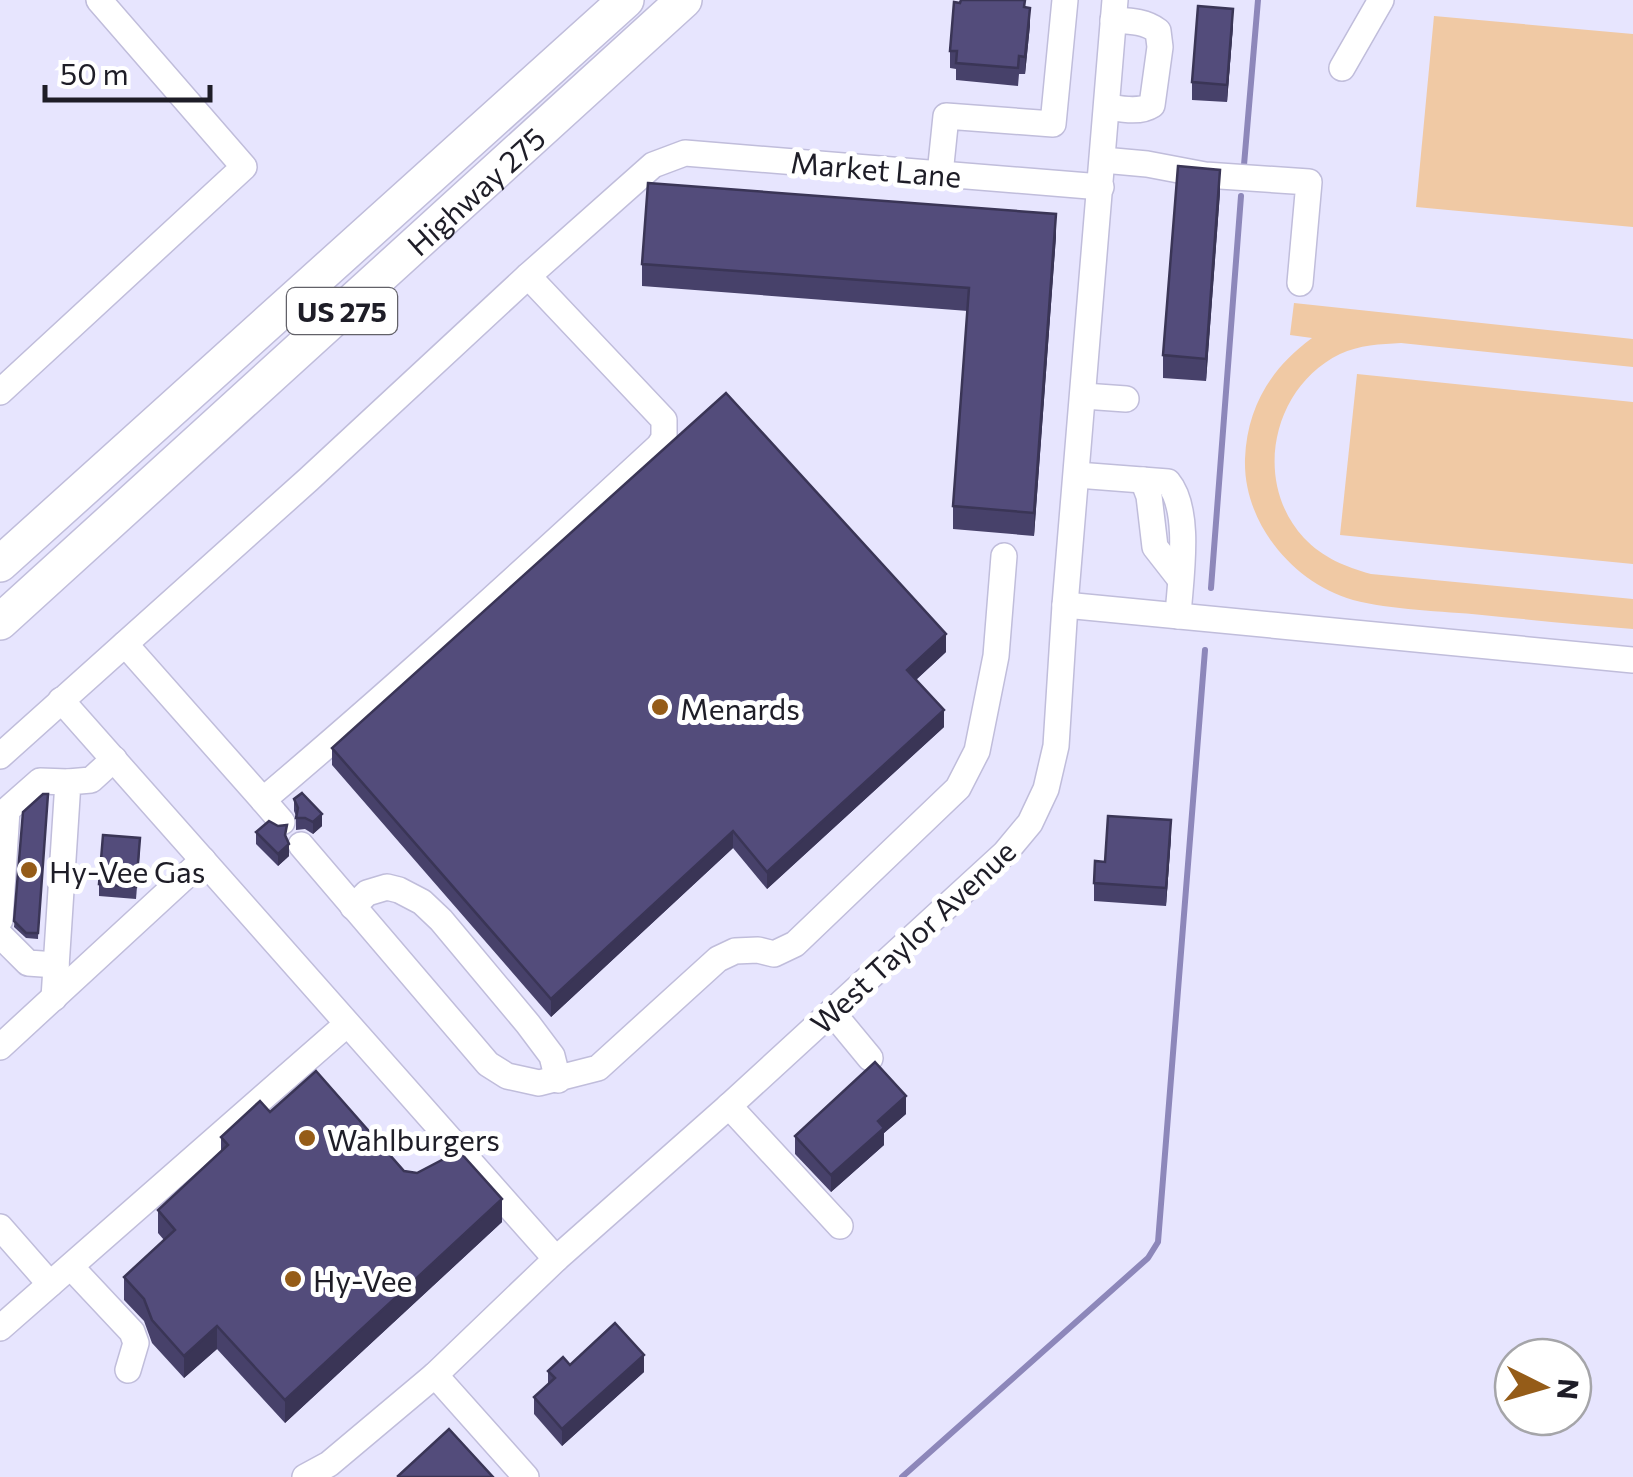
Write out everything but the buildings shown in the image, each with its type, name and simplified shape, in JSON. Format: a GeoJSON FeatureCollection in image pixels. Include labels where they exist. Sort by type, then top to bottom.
{"type":"FeatureCollection","features":[{"type":"Feature","properties":{"kind":"highway","name":"Highway 275"},"geometry":{"type":"LineString","coordinates":[[0,564],[626,0]]}},
{"type":"Feature","properties":{"kind":"highway","name":"Highway 275"},"geometry":{"type":"LineString","coordinates":[[0,622],[684,0]]}},
{"type":"Feature","properties":{"kind":"street"},"geometry":{"type":"LineString","coordinates":[[0,392],[244,168],[99,0]]}},
{"type":"Feature","properties":{"kind":"street"},"geometry":{"type":"LineString","coordinates":[[940,174],[946,116],[1053,124],[1065,0]]}},
{"type":"Feature","properties":{"kind":"street"},"geometry":{"type":"LineString","coordinates":[[1342,68],[1381,0]]}},
{"type":"Feature","properties":{"kind":"street"},"geometry":{"type":"LineString","coordinates":[[1107,108],[1136,110],[1152,105],[1160,47],[1158,31],[1114,10]]}},
{"type":"Feature","properties":{"kind":"street","name":"West Taylor Avenue"},"geometry":{"type":"LineString","coordinates":[[305,1477],[330,1464],[435,1375],[556,1260],[1006,853],[1030,823],[1046,789],[1056,746],[1114,10]]}},
{"type":"Feature","properties":{"kind":"street","name":"Market Lane"},"geometry":{"type":"LineString","coordinates":[[528,276],[653,165],[685,153],[1101,187]]}},
{"type":"Feature","properties":{"kind":"street"},"geometry":{"type":"LineString","coordinates":[[1103,160],[1205,174],[1309,182],[1300,283]]}},
{"type":"Feature","properties":{"kind":"street"},"geometry":{"type":"LineString","coordinates":[[0,756],[528,276],[664,420],[664,438],[360,717],[262,800]]}},
{"type":"Feature","properties":{"kind":"street"},"geometry":{"type":"LineString","coordinates":[[1084,396],[1126,399]]}},
{"type":"Feature","properties":{"kind":"street"},"geometry":{"type":"LineString","coordinates":[[1077,474],[1168,482],[1176,491],[1182,546],[1178,616]]}},
{"type":"Feature","properties":{"kind":"street"},"geometry":{"type":"LineString","coordinates":[[301,845],[488,1064],[507,1076],[539,1083],[598,1068],[718,960],[734,950],[774,954],[794,944],[958,788],[976,752],[996,656],[1004,556]]}},
{"type":"Feature","properties":{"kind":"street"},"geometry":{"type":"LineString","coordinates":[[1065,605],[1633,660]]}},
{"type":"Feature","properties":{"kind":"street"},"geometry":{"type":"LineString","coordinates":[[125,644],[282,822]]}},
{"type":"Feature","properties":{"kind":"street"},"geometry":{"type":"LineString","coordinates":[[61,700],[556,1260]]}},
{"type":"Feature","properties":{"kind":"street"},"geometry":{"type":"LineString","coordinates":[[0,920],[7,810],[40,781],[91,780],[114,759]]}},
{"type":"Feature","properties":{"kind":"street"},"geometry":{"type":"LineString","coordinates":[[54,998],[68,782]]}},
{"type":"Feature","properties":{"kind":"street"},"geometry":{"type":"LineString","coordinates":[[0,1048],[203,860]]}},
{"type":"Feature","properties":{"kind":"street"},"geometry":{"type":"LineString","coordinates":[[353,906],[367,894],[387,886],[422,902],[544,1045],[552,1056],[558,1080]]}},
{"type":"Feature","properties":{"kind":"street"},"geometry":{"type":"LineString","coordinates":[[0,936],[28,963],[56,965]]}},
{"type":"Feature","properties":{"kind":"street"},"geometry":{"type":"LineString","coordinates":[[832,1012],[870,1058]]}},
{"type":"Feature","properties":{"kind":"street"},"geometry":{"type":"LineString","coordinates":[[0,1328],[347,1024]]}},
{"type":"Feature","properties":{"kind":"street"},"geometry":{"type":"LineString","coordinates":[[729,1106],[840,1226]]}},
{"type":"Feature","properties":{"kind":"street"},"geometry":{"type":"LineString","coordinates":[[0,1226],[50,1284]]}},
{"type":"Feature","properties":{"kind":"street"},"geometry":{"type":"LineString","coordinates":[[71,1267],[132,1332],[136,1343],[128,1370]]}},
{"type":"Feature","properties":{"kind":"street"},"geometry":{"type":"LineString","coordinates":[[435,1375],[526,1477]]}},
{"type":"Feature","properties":{"kind":"shaded area"},"geometry":{"type":"Polygon","coordinates":[[[1434,16],[1633,34],[1633,227],[1416,207],[1434,16]]]}},
{"type":"Feature","properties":{"kind":"shaded area"},"geometry":{"type":"Polygon","coordinates":[[[1294,303],[1633,339],[1633,367],[1401,343],[1347,351],[1317,369],[1298,389],[1277,437],[1275,464],[1278,490],[1288,515],[1304,538],[1335,561],[1371,574],[1633,599],[1633,629],[1368,603],[1331,592],[1292,565],[1262,527],[1247,483],[1245,459],[1251,422],[1264,390],[1285,362],[1312,338],[1290,335],[1294,303]]]}},
{"type":"Feature","properties":{"kind":"shaded area"},"geometry":{"type":"Polygon","coordinates":[[[1357,374],[1633,402],[1633,564],[1340,535],[1357,374]]]}},
{"type":"Feature","properties":{"kind":"waterway"},"geometry":{"type":"LineString","coordinates":[[1244,165],[1258,0]]}},
{"type":"Feature","properties":{"kind":"waterway"},"geometry":{"type":"LineString","coordinates":[[1211,588],[1241,196]]}},
{"type":"Feature","properties":{"kind":"waterway"},"geometry":{"type":"LineString","coordinates":[[902,1477],[1148,1258],[1158,1242],[1205,650]]}},
{"type":"Feature","properties":{"kind":"place","name":"Menards"},"geometry":{"type":"Point","coordinates":[660,707]}},
{"type":"Feature","properties":{"kind":"place","name":"Hy-Vee Gas"},"geometry":{"type":"Point","coordinates":[29,870]}},
{"type":"Feature","properties":{"kind":"place","name":"Wahlburgers"},"geometry":{"type":"Point","coordinates":[307,1138]}},
{"type":"Feature","properties":{"kind":"place","name":"Hy-Vee"},"geometry":{"type":"Point","coordinates":[293,1279]}}]}
